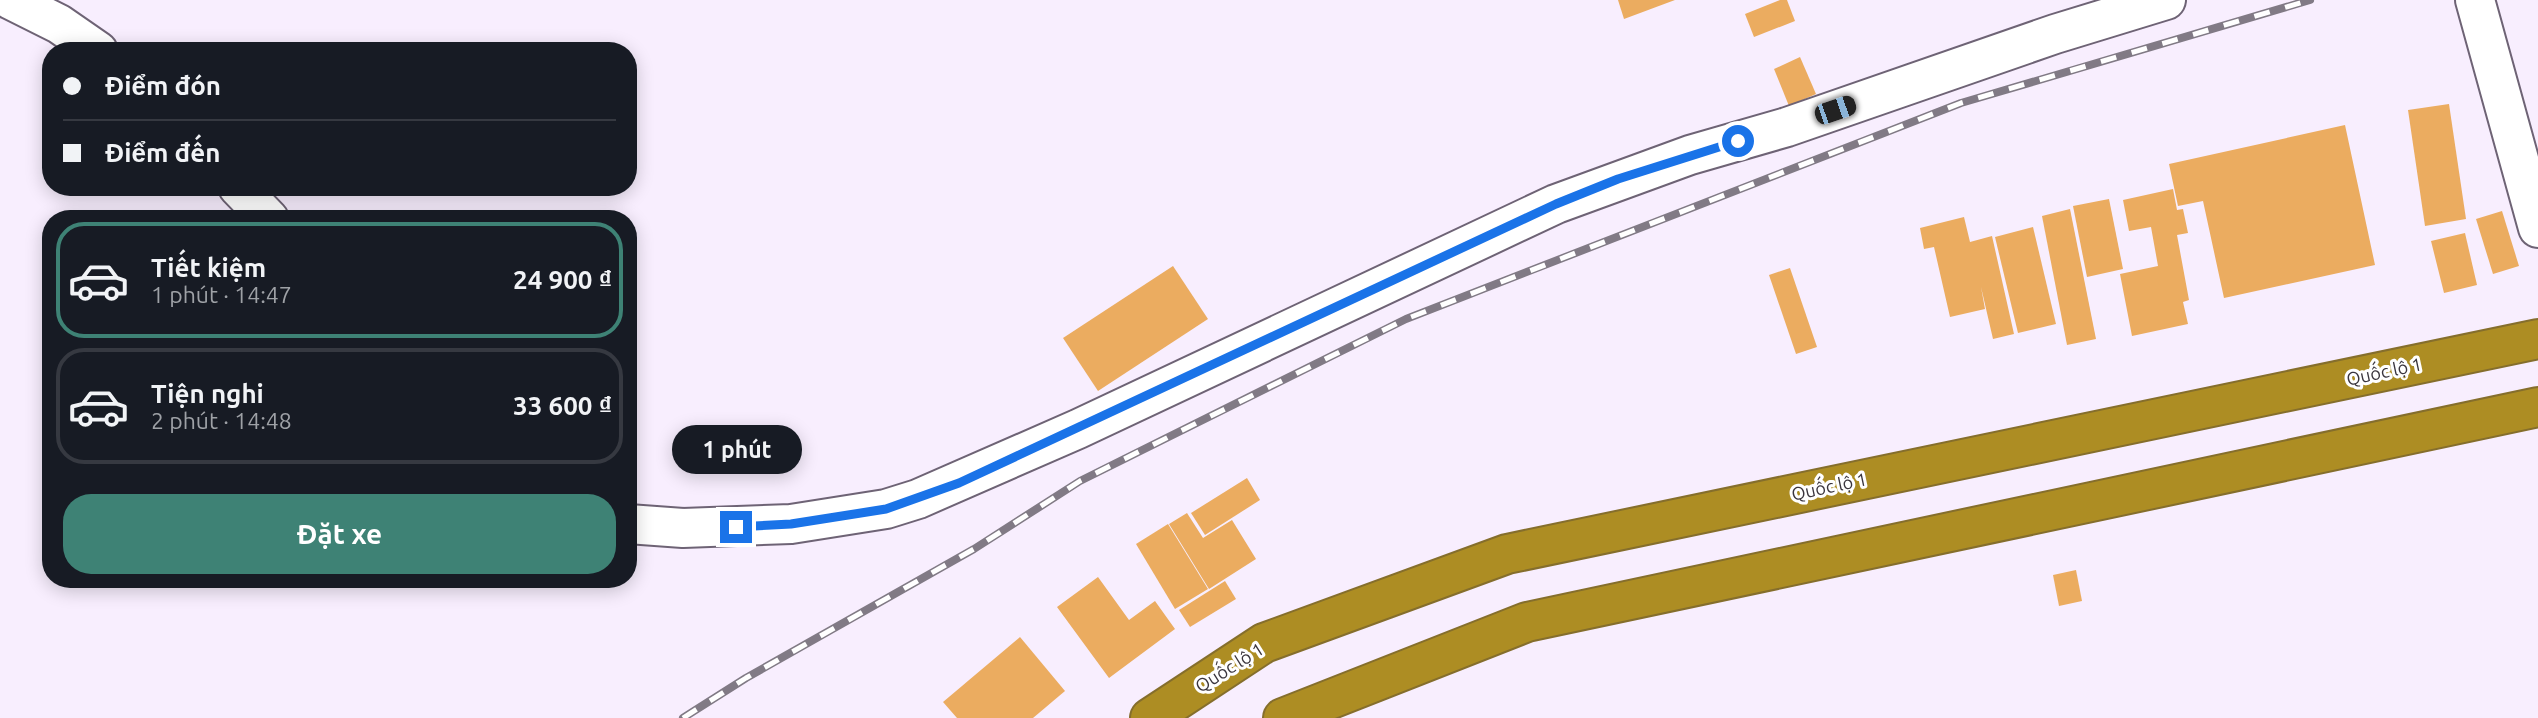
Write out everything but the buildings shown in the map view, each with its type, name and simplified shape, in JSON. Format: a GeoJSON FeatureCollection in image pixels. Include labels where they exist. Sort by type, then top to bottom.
{"type":"FeatureCollection","features":[{"type":"Feature","properties":{"kind":"highway","name":"Quốc lộ 1"},"geometry":{"type":"LineString","coordinates":[[1150,718],[1264,643],[1507,554],[2538,339]]}},
{"type":"Feature","properties":{"kind":"highway"},"geometry":{"type":"LineString","coordinates":[[1283,718],[1528,622],[2538,407]]}},
{"type":"Feature","properties":{"kind":"street"},"geometry":{"type":"LineString","coordinates":[[11,0],[59,24],[85,42]]}},
{"type":"Feature","properties":{"kind":"street"},"geometry":{"type":"LineString","coordinates":[[637,525],[683,528],[791,524],[886,509],[918,499],[1079,429],[1556,204],[1690,155],[1787,127],[2055,34],[2166,0]]}},
{"type":"Feature","properties":{"kind":"street"},"geometry":{"type":"LineString","coordinates":[[2475,0],[2538,228]]}},
{"type":"Feature","properties":{"kind":"street"},"geometry":{"type":"LineString","coordinates":[[247,196],[260,210]]}},
{"type":"Feature","properties":{"kind":"railway"},"geometry":{"type":"LineString","coordinates":[[683,718],[746,678],[974,549],[1080,481],[1406,319],[1961,103],[2310,0]]}},
{"type":"Feature","properties":{"kind":"route"},"geometry":{"type":"LineString","coordinates":[[736,527],[791,524],[886,509],[918,499],[1079,429],[1556,204],[1618,179],[1738,141]]}}]}
